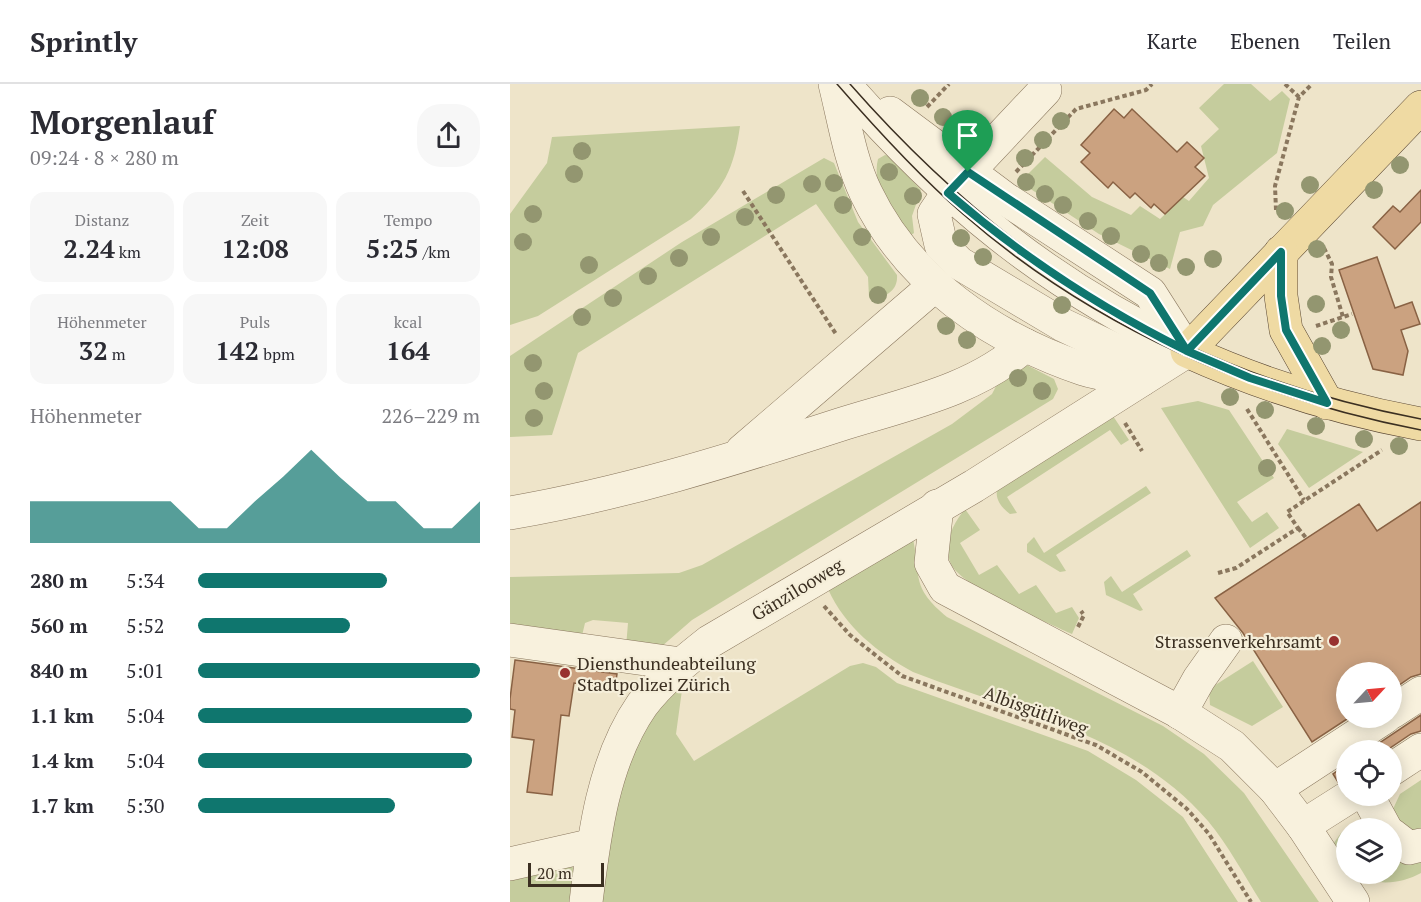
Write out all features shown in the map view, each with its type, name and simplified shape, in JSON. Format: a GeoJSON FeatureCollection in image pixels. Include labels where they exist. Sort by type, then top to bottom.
{"type":"FeatureCollection","features":[{"type":"Feature","properties":{"kind":"main road"},"geometry":{"type":"LineString","coordinates":[[1421,107],[1187,351],[1250,378],[1327,403],[1421,424]]}},
{"type":"Feature","properties":{"kind":"main road"},"geometry":{"type":"LineString","coordinates":[[1281,252],[1281,296],[1286,330],[1327,403]]}},
{"type":"Feature","properties":{"kind":"street"},"geometry":{"type":"LineString","coordinates":[[835,84],[858,171],[879,218],[934,286],[966,309],[1025,345],[1084,369],[1141,380]]}},
{"type":"Feature","properties":{"kind":"street"},"geometry":{"type":"LineString","coordinates":[[844,84],[904,122]]}},
{"type":"Feature","properties":{"kind":"street"},"geometry":{"type":"LineString","coordinates":[[851,84],[904,122],[958,183],[1150,293],[1187,351],[1124,354],[1063,325],[959,262],[941,245],[934,214],[958,183],[1045,90]]}},
{"type":"Feature","properties":{"kind":"street"},"geometry":{"type":"LineString","coordinates":[[858,171],[867,150],[904,122]]}},
{"type":"Feature","properties":{"kind":"street"},"geometry":{"type":"LineString","coordinates":[[732,459],[934,286]]}},
{"type":"Feature","properties":{"kind":"street"},"geometry":{"type":"LineString","coordinates":[[510,513],[570,503],[732,459],[960,387],[1014,355],[1025,345]]}},
{"type":"Feature","properties":{"kind":"street","name":"Gänzilooweg"},"geometry":{"type":"LineString","coordinates":[[586,902],[593,845],[616,751],[643,705],[681,664],[709,642],[974,486],[1187,351]]}},
{"type":"Feature","properties":{"kind":"street"},"geometry":{"type":"LineString","coordinates":[[937,506],[931,563],[945,588],[1180,713],[1232,746],[1275,789],[1303,826],[1353,902]]}},
{"type":"Feature","properties":{"kind":"street"},"geometry":{"type":"LineString","coordinates":[[510,640],[681,664]]}},
{"type":"Feature","properties":{"kind":"street"},"geometry":{"type":"LineString","coordinates":[[1180,713],[1199,679],[1226,642]]}},
{"type":"Feature","properties":{"kind":"street"},"geometry":{"type":"LineString","coordinates":[[1402,705],[1421,693]]}},
{"type":"Feature","properties":{"kind":"street"},"geometry":{"type":"LineString","coordinates":[[1275,789],[1368,728]]}},
{"type":"Feature","properties":{"kind":"street"},"geometry":{"type":"LineString","coordinates":[[1402,762],[1421,750]]}},
{"type":"Feature","properties":{"kind":"street"},"geometry":{"type":"LineString","coordinates":[[1303,826],[1336,805]]}},
{"type":"Feature","properties":{"kind":"street"},"geometry":{"type":"LineString","coordinates":[[1402,843],[1408,848],[1421,845]]}},
{"type":"Feature","properties":{"kind":"street"},"geometry":{"type":"LineString","coordinates":[[510,864],[593,845]]}},
{"type":"Feature","properties":{"kind":"path"},"geometry":{"type":"LineString","coordinates":[[904,122],[949,84]]}},
{"type":"Feature","properties":{"kind":"path"},"geometry":{"type":"LineString","coordinates":[[1012,176],[1076,109],[1146,90],[1152,84]]}},
{"type":"Feature","properties":{"kind":"path"},"geometry":{"type":"LineString","coordinates":[[1285,84],[1299,97]]}},
{"type":"Feature","properties":{"kind":"path"},"geometry":{"type":"LineString","coordinates":[[1276,210],[1275,186],[1299,97],[1312,84]]}},
{"type":"Feature","properties":{"kind":"path"},"geometry":{"type":"LineString","coordinates":[[743,191],[851,357]]}},
{"type":"Feature","properties":{"kind":"path"},"geometry":{"type":"LineString","coordinates":[[1324,247],[1332,264],[1331,277],[1343,317]]}},
{"type":"Feature","properties":{"kind":"path"},"geometry":{"type":"LineString","coordinates":[[1314,327],[1352,314]]}},
{"type":"Feature","properties":{"kind":"path"},"geometry":{"type":"LineString","coordinates":[[1247,409],[1304,500]]}},
{"type":"Feature","properties":{"kind":"path"},"geometry":{"type":"LineString","coordinates":[[1121,417],[1142,451]]}},
{"type":"Feature","properties":{"kind":"path"},"geometry":{"type":"LineString","coordinates":[[1306,538],[1287,512],[1382,450]]}},
{"type":"Feature","properties":{"kind":"path"},"geometry":{"type":"LineString","coordinates":[[1218,573],[1236,568],[1298,528]]}},
{"type":"Feature","properties":{"kind":"path","name":"Albisgütliweg"},"geometry":{"type":"LineString","coordinates":[[805,584],[850,634],[902,676],[1096,745],[1142,772],[1187,809],[1209,834],[1251,902]]}},
{"type":"Feature","properties":{"kind":"green space"},"geometry":{"type":"Polygon","coordinates":[[[1224,84],[1251,84],[1270,101],[1282,91],[1290,99],[1277,153],[1213,205],[1203,226],[1180,232],[1170,269],[1099,234],[1020,182],[1045,157],[1092,197],[1131,215],[1140,206],[1160,219],[1183,197],[1189,201],[1209,178],[1201,146],[1219,129],[1199,108],[1224,84]]]}},
{"type":"Feature","properties":{"kind":"green space"},"geometry":{"type":"Polygon","coordinates":[[[740,126],[738,141],[726,177],[712,198],[691,219],[538,316],[510,325],[510,214],[547,163],[552,137],[740,126]]]}},
{"type":"Feature","properties":{"kind":"green space"},"geometry":{"type":"Polygon","coordinates":[[[885,155],[889,156],[921,190],[912,216],[914,233],[905,239],[880,190],[878,159],[885,155]]]}},
{"type":"Feature","properties":{"kind":"green space"},"geometry":{"type":"Polygon","coordinates":[[[824,158],[834,163],[858,222],[897,275],[896,284],[891,291],[876,301],[869,297],[868,277],[816,204],[578,353],[552,435],[510,437],[510,356],[682,242],[824,158]]]}},
{"type":"Feature","properties":{"kind":"green space"},"geometry":{"type":"Polygon","coordinates":[[[1011,357],[1054,379],[1058,389],[1053,399],[692,620],[661,647],[626,647],[628,623],[593,620],[585,623],[581,640],[510,631],[510,577],[679,573],[702,565],[952,424],[992,394],[1011,357]]]}},
{"type":"Feature","properties":{"kind":"green space"},"geometry":{"type":"Polygon","coordinates":[[[1198,401],[1229,410],[1274,478],[1237,502],[1252,522],[1267,512],[1279,528],[1250,548],[1161,408],[1198,401]]]}},
{"type":"Feature","properties":{"kind":"green space"},"geometry":{"type":"Polygon","coordinates":[[[1113,416],[1129,440],[1121,445],[1110,430],[1007,497],[1017,513],[1010,514],[1002,507],[998,501],[997,490],[1113,416]]]}},
{"type":"Feature","properties":{"kind":"green space"},"geometry":{"type":"Polygon","coordinates":[[[1287,429],[1363,452],[1309,488],[1278,444],[1287,429]]]}},
{"type":"Feature","properties":{"kind":"green space"},"geometry":{"type":"Polygon","coordinates":[[[1146,486],[1151,493],[1056,555],[1066,571],[1060,572],[1027,552],[1027,544],[1034,537],[1044,553],[1146,486]]]}},
{"type":"Feature","properties":{"kind":"green space"},"geometry":{"type":"Polygon","coordinates":[[[965,509],[980,530],[960,543],[979,575],[997,565],[1019,594],[1036,585],[1056,613],[1072,607],[1079,618],[1072,634],[987,593],[958,573],[951,564],[948,542],[956,521],[965,509]]]}},
{"type":"Feature","properties":{"kind":"green space"},"geometry":{"type":"Polygon","coordinates":[[[913,539],[923,589],[928,598],[947,617],[1163,726],[1204,754],[1244,793],[1319,902],[1261,902],[1208,821],[1178,791],[1144,766],[1109,746],[1071,729],[913,672],[864,638],[835,603],[828,589],[913,539]]]}},
{"type":"Feature","properties":{"kind":"green space"},"geometry":{"type":"Polygon","coordinates":[[[1187,550],[1191,556],[1133,594],[1143,610],[1140,611],[1106,595],[1104,582],[1111,576],[1122,592],[1187,550]]]}},
{"type":"Feature","properties":{"kind":"green space"},"geometry":{"type":"Polygon","coordinates":[[[1253,661],[1283,707],[1252,726],[1210,705],[1209,689],[1253,661]]]}},
{"type":"Feature","properties":{"kind":"green space"},"geometry":{"type":"Polygon","coordinates":[[[863,663],[876,667],[897,683],[1088,751],[1136,780],[1183,817],[1238,902],[597,902],[626,750],[672,691],[682,690],[676,734],[694,761],[850,666],[863,663]]]}},
{"type":"Feature","properties":{"kind":"green space"},"geometry":{"type":"Polygon","coordinates":[[[1421,780],[1421,837],[1402,832],[1402,818],[1395,818],[1392,811],[1394,806],[1402,806],[1402,793],[1421,780]]]}},
{"type":"Feature","properties":{"kind":"green space"},"geometry":{"type":"Polygon","coordinates":[[[1402,858],[1421,861],[1421,873],[1402,881],[1402,858]]]}},
{"type":"Feature","properties":{"kind":"green space"},"geometry":{"type":"Polygon","coordinates":[[[568,864],[575,869],[578,902],[510,902],[510,874],[568,864]]]}},
{"type":"Feature","properties":{"kind":"building"},"geometry":{"type":"Polygon","coordinates":[[[1114,109],[1124,118],[1132,109],[1177,152],[1187,142],[1204,158],[1195,167],[1205,176],[1165,214],[1154,204],[1151,208],[1135,193],[1130,198],[1113,182],[1108,188],[1081,162],[1090,153],[1081,145],[1114,109]]]}},
{"type":"Feature","properties":{"kind":"building"},"geometry":{"type":"Polygon","coordinates":[[[1421,190],[1421,222],[1395,249],[1373,227],[1393,206],[1400,212],[1421,190]]]}},
{"type":"Feature","properties":{"kind":"building"},"geometry":{"type":"Polygon","coordinates":[[[1377,257],[1395,308],[1412,302],[1420,324],[1401,330],[1408,351],[1403,375],[1373,369],[1339,270],[1377,257]]]}},
{"type":"Feature","properties":{"kind":"building","name":"Strassenverkehrsamt"},"geometry":{"type":"Polygon","coordinates":[[[1421,502],[1421,674],[1402,683],[1402,662],[1336,662],[1336,726],[1312,742],[1243,633],[1215,598],[1359,504],[1377,531],[1421,502]]]}},
{"type":"Feature","properties":{"kind":"building"},"geometry":{"type":"Polygon","coordinates":[[[515,660],[617,674],[615,688],[574,683],[569,716],[561,715],[552,795],[527,792],[534,740],[512,737],[515,710],[510,709],[510,699],[515,660]]]}},
{"type":"Feature","properties":{"kind":"building"},"geometry":{"type":"Polygon","coordinates":[[[1421,715],[1421,731],[1402,740],[1384,740],[1421,715]]]}},
{"type":"Feature","properties":{"kind":"tram line"},"geometry":{"type":"LineString","coordinates":[[837,84],[898,151],[963,214],[1013,254],[1066,291],[1121,324],[1178,352],[1297,399],[1421,430]]}},
{"type":"Feature","properties":{"kind":"tram line"},"geometry":{"type":"LineString","coordinates":[[850,84],[910,148],[973,206],[1038,257],[1106,302],[1178,341],[1254,373],[1335,399],[1421,419]]}},
{"type":"Feature","properties":{"kind":"place","name":"Strassenverkehrsamt"},"geometry":{"type":"Point","coordinates":[1334,641]}},
{"type":"Feature","properties":{"kind":"place","name":"Diensthundeabteilung Stadtpolizei Zürich"},"geometry":{"type":"Point","coordinates":[565,673]}},
{"type":"Feature","properties":{"kind":"route"},"geometry":{"type":"LineString","coordinates":[[968,172],[948,193],[985,225],[1020,252],[1086,296],[1187,351],[1281,252],[1281,296],[1286,330],[1327,403],[1250,378],[1187,351],[1150,293],[968,172]]}}]}
